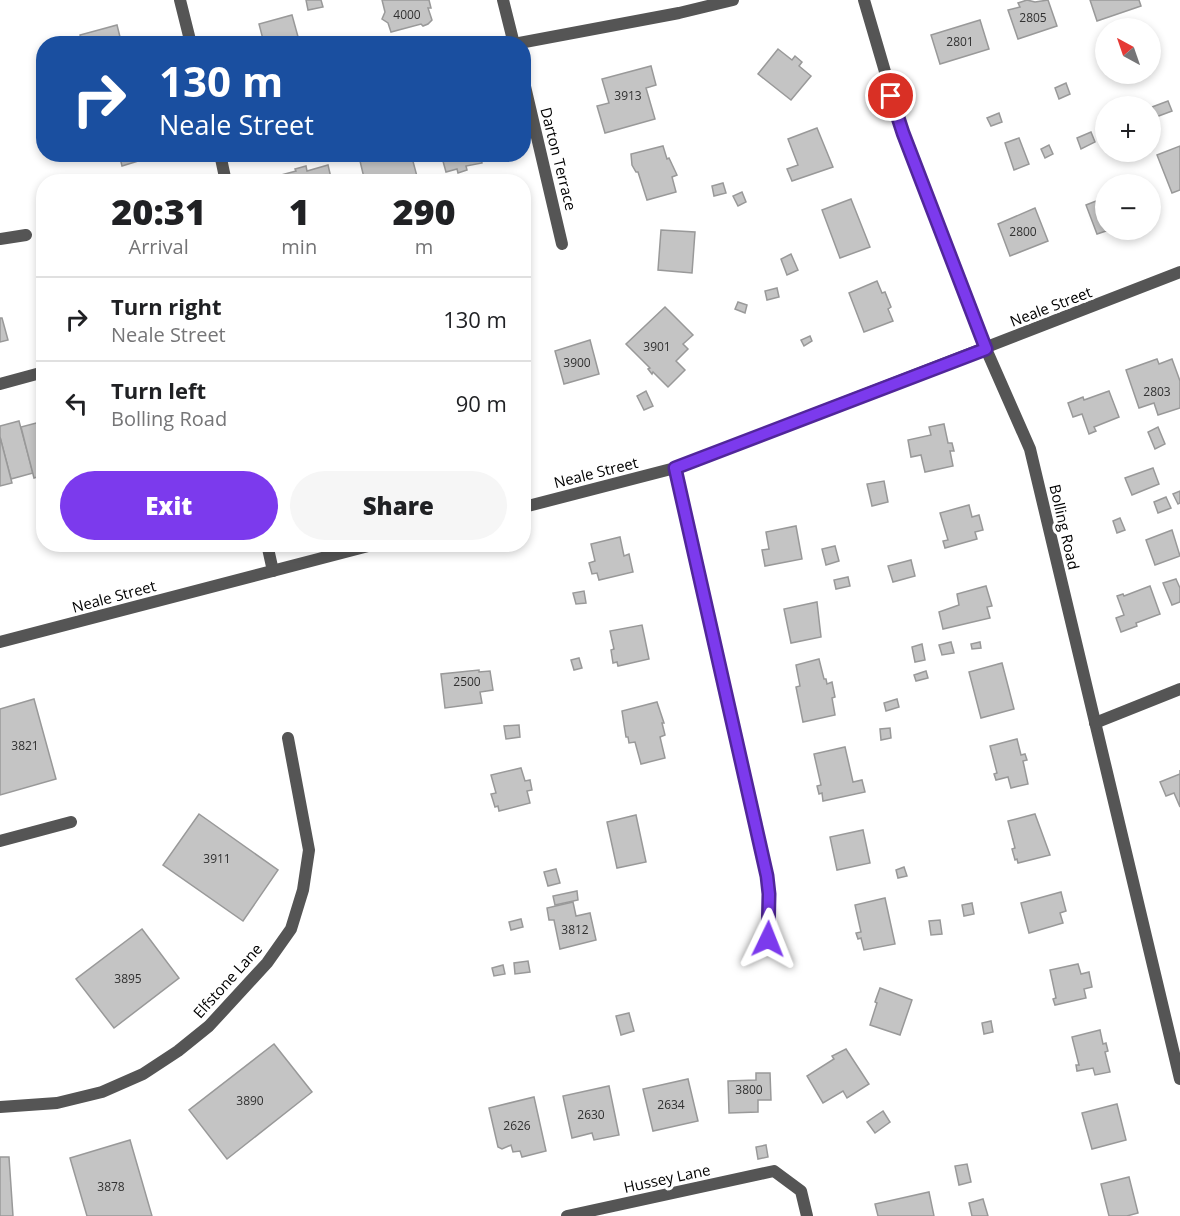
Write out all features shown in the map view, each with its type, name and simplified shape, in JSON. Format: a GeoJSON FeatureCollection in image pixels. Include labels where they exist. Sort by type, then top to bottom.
{"type":"FeatureCollection","features":[{"type":"Feature","properties":{"kind":"street"},"geometry":{"type":"LineString","coordinates":[[180,0],[189,36]]}},
{"type":"Feature","properties":{"kind":"street"},"geometry":{"type":"LineString","coordinates":[[503,0],[512,36]]}},
{"type":"Feature","properties":{"kind":"street"},"geometry":{"type":"LineString","coordinates":[[531,41],[678,13],[733,0]]}},
{"type":"Feature","properties":{"kind":"street","name":"Bolling Road"},"geometry":{"type":"LineString","coordinates":[[864,0],[903,133],[986,349],[1030,449],[1180,1079]]}},
{"type":"Feature","properties":{"kind":"street","name":"Darton Terrace"},"geometry":{"type":"LineString","coordinates":[[531,112],[562,244]]}},
{"type":"Feature","properties":{"kind":"street"},"geometry":{"type":"LineString","coordinates":[[0,239],[26,235]]}},
{"type":"Feature","properties":{"kind":"street","name":"Neale Street"},"geometry":{"type":"LineString","coordinates":[[531,505],[675,468],[1180,272]]}},
{"type":"Feature","properties":{"kind":"street"},"geometry":{"type":"LineString","coordinates":[[0,384],[36,374]]}},
{"type":"Feature","properties":{"kind":"street"},"geometry":{"type":"LineString","coordinates":[[675,468],[767,876],[768,939]]}},
{"type":"Feature","properties":{"kind":"street"},"geometry":{"type":"LineString","coordinates":[[269,552],[273,571]]}},
{"type":"Feature","properties":{"kind":"street","name":"Neale Street"},"geometry":{"type":"LineString","coordinates":[[0,642],[345,552]]}},
{"type":"Feature","properties":{"kind":"street"},"geometry":{"type":"LineString","coordinates":[[1095,723],[1180,689]]}},
{"type":"Feature","properties":{"kind":"street","name":"Elfstone Lane"},"geometry":{"type":"LineString","coordinates":[[0,1107],[57,1103],[102,1092],[143,1074],[178,1051],[209,1026],[267,963],[291,929],[303,890],[309,850],[288,738]]}},
{"type":"Feature","properties":{"kind":"street"},"geometry":{"type":"LineString","coordinates":[[0,841],[71,822]]}},
{"type":"Feature","properties":{"kind":"street","name":"Hussey Lane"},"geometry":{"type":"LineString","coordinates":[[567,1216],[774,1172],[801,1191],[807,1216]]}},
{"type":"Feature","properties":{"kind":"building"},"geometry":{"type":"Polygon","coordinates":[[[306,0],[321,0],[323,7],[308,10],[306,0]]]}},
{"type":"Feature","properties":{"kind":"building"},"geometry":{"type":"Polygon","coordinates":[[[382,0],[429,0],[431,8],[428,8],[432,20],[423,26],[421,24],[391,32],[388,23],[382,19],[385,12],[382,0]]]}},
{"type":"Feature","properties":{"kind":"building"},"geometry":{"type":"Polygon","coordinates":[[[1027,0],[1035,2],[1048,0],[1057,26],[1018,39],[1008,10],[1020,7],[1018,3],[1027,0]]]}},
{"type":"Feature","properties":{"kind":"building"},"geometry":{"type":"Polygon","coordinates":[[[1090,0],[1139,0],[1141,6],[1106,18],[1096,18],[1090,0]]]}},
{"type":"Feature","properties":{"kind":"building"},"geometry":{"type":"Polygon","coordinates":[[[292,15],[298,36],[262,36],[259,24],[292,15]]]}},
{"type":"Feature","properties":{"kind":"building"},"geometry":{"type":"Polygon","coordinates":[[[980,20],[989,49],[940,64],[931,35],[980,20]]]}},
{"type":"Feature","properties":{"kind":"building"},"geometry":{"type":"Polygon","coordinates":[[[117,25],[120,36],[80,36],[117,25]]]}},
{"type":"Feature","properties":{"kind":"building"},"geometry":{"type":"Polygon","coordinates":[[[778,49],[792,60],[795,56],[802,62],[799,66],[811,76],[791,100],[758,74],[778,49]]]}},
{"type":"Feature","properties":{"kind":"building"},"geometry":{"type":"Polygon","coordinates":[[[651,66],[656,85],[646,88],[655,119],[605,133],[597,106],[609,103],[602,79],[651,66]]]}},
{"type":"Feature","properties":{"kind":"building"},"geometry":{"type":"Polygon","coordinates":[[[1066,83],[1070,94],[1059,99],[1055,88],[1066,83]]]}},
{"type":"Feature","properties":{"kind":"building"},"geometry":{"type":"Polygon","coordinates":[[[1168,101],[1172,111],[1161,115],[1161,104],[1168,101]]]}},
{"type":"Feature","properties":{"kind":"building"},"geometry":{"type":"Polygon","coordinates":[[[999,113],[1002,122],[991,126],[987,118],[999,113]]]}},
{"type":"Feature","properties":{"kind":"building"},"geometry":{"type":"Polygon","coordinates":[[[817,128],[833,167],[792,181],[787,169],[798,165],[788,139],[817,128]]]}},
{"type":"Feature","properties":{"kind":"building"},"geometry":{"type":"Polygon","coordinates":[[[1091,132],[1095,142],[1081,149],[1077,138],[1091,132]]]}},
{"type":"Feature","properties":{"kind":"building"},"geometry":{"type":"Polygon","coordinates":[[[1019,138],[1029,164],[1014,170],[1005,143],[1019,138]]]}},
{"type":"Feature","properties":{"kind":"building"},"geometry":{"type":"Polygon","coordinates":[[[1049,145],[1053,154],[1045,158],[1041,149],[1049,145]]]}},
{"type":"Feature","properties":{"kind":"building"},"geometry":{"type":"Polygon","coordinates":[[[663,146],[667,159],[669,158],[677,175],[672,177],[676,192],[647,200],[638,172],[632,165],[631,154],[663,146]]]}},
{"type":"Feature","properties":{"kind":"building"},"geometry":{"type":"Polygon","coordinates":[[[1180,146],[1180,190],[1172,193],[1160,162],[1161,153],[1180,146]]]}},
{"type":"Feature","properties":{"kind":"building"},"geometry":{"type":"Polygon","coordinates":[[[121,162],[135,162],[122,166],[121,162]]]}},
{"type":"Feature","properties":{"kind":"building"},"geometry":{"type":"Polygon","coordinates":[[[360,162],[413,162],[416,174],[363,174],[360,162]]]}},
{"type":"Feature","properties":{"kind":"building"},"geometry":{"type":"Polygon","coordinates":[[[443,162],[482,162],[466,166],[467,170],[458,173],[457,169],[446,172],[443,162]]]}},
{"type":"Feature","properties":{"kind":"building"},"geometry":{"type":"Polygon","coordinates":[[[328,165],[330,174],[285,174],[306,166],[307,171],[328,165]]]}},
{"type":"Feature","properties":{"kind":"building"},"geometry":{"type":"Polygon","coordinates":[[[723,183],[726,193],[714,196],[712,186],[723,183]]]}},
{"type":"Feature","properties":{"kind":"building"},"geometry":{"type":"Polygon","coordinates":[[[742,192],[746,202],[738,206],[733,196],[742,192]]]}},
{"type":"Feature","properties":{"kind":"building"},"geometry":{"type":"Polygon","coordinates":[[[851,199],[870,247],[840,258],[822,210],[851,199]]]}},
{"type":"Feature","properties":{"kind":"building"},"geometry":{"type":"Polygon","coordinates":[[[1095,201],[1095,229],[1086,205],[1095,201]]]}},
{"type":"Feature","properties":{"kind":"building"},"geometry":{"type":"Polygon","coordinates":[[[1035,208],[1048,241],[1010,256],[998,224],[1035,208]]]}},
{"type":"Feature","properties":{"kind":"building"},"geometry":{"type":"Polygon","coordinates":[[[661,230],[695,232],[692,273],[658,270],[661,230]]]}},
{"type":"Feature","properties":{"kind":"building"},"geometry":{"type":"Polygon","coordinates":[[[791,254],[798,270],[787,275],[781,259],[791,254]]]}},
{"type":"Feature","properties":{"kind":"building"},"geometry":{"type":"Polygon","coordinates":[[[877,281],[882,293],[885,292],[891,307],[888,309],[893,321],[864,332],[849,293],[877,281]]]}},
{"type":"Feature","properties":{"kind":"building"},"geometry":{"type":"Polygon","coordinates":[[[777,288],[779,297],[767,300],[765,291],[777,288]]]}},
{"type":"Feature","properties":{"kind":"building"},"geometry":{"type":"Polygon","coordinates":[[[738,302],[747,305],[745,313],[735,309],[738,302]]]}},
{"type":"Feature","properties":{"kind":"building"},"geometry":{"type":"Polygon","coordinates":[[[665,307],[693,335],[683,344],[688,349],[676,361],[685,370],[668,387],[653,372],[652,374],[648,369],[650,368],[626,344],[665,307]]]}},
{"type":"Feature","properties":{"kind":"building"},"geometry":{"type":"Polygon","coordinates":[[[0,318],[2,318],[8,340],[0,342],[0,318]]]}},
{"type":"Feature","properties":{"kind":"building"},"geometry":{"type":"Polygon","coordinates":[[[810,336],[812,341],[804,346],[801,340],[810,336]]]}},
{"type":"Feature","properties":{"kind":"building"},"geometry":{"type":"Polygon","coordinates":[[[590,340],[599,374],[564,384],[555,351],[590,340]]]}},
{"type":"Feature","properties":{"kind":"building"},"geometry":{"type":"Polygon","coordinates":[[[1157,359],[1159,364],[1172,359],[1180,381],[1180,408],[1158,415],[1154,403],[1139,408],[1126,370],[1157,359]]]}},
{"type":"Feature","properties":{"kind":"building"},"geometry":{"type":"Polygon","coordinates":[[[646,391],[653,406],[644,410],[637,396],[646,391]]]}},
{"type":"Feature","properties":{"kind":"building"},"geometry":{"type":"Polygon","coordinates":[[[1109,391],[1119,417],[1094,427],[1096,431],[1089,434],[1082,414],[1073,417],[1068,403],[1109,391]]]}},
{"type":"Feature","properties":{"kind":"building"},"geometry":{"type":"Polygon","coordinates":[[[19,421],[33,473],[11,479],[0,437],[0,426],[19,421]]]}},
{"type":"Feature","properties":{"kind":"building"},"geometry":{"type":"Polygon","coordinates":[[[36,423],[36,477],[34,478],[21,427],[36,423]]]}},
{"type":"Feature","properties":{"kind":"building"},"geometry":{"type":"Polygon","coordinates":[[[944,424],[948,443],[952,443],[954,451],[950,451],[953,466],[925,472],[921,455],[911,457],[908,440],[931,435],[929,427],[944,424]]]}},
{"type":"Feature","properties":{"kind":"building"},"geometry":{"type":"Polygon","coordinates":[[[1158,427],[1165,444],[1155,449],[1148,432],[1158,427]]]}},
{"type":"Feature","properties":{"kind":"building"},"geometry":{"type":"Polygon","coordinates":[[[0,437],[12,483],[0,486],[0,437]]]}},
{"type":"Feature","properties":{"kind":"building"},"geometry":{"type":"Polygon","coordinates":[[[1153,468],[1159,484],[1132,495],[1125,478],[1153,468]]]}},
{"type":"Feature","properties":{"kind":"building"},"geometry":{"type":"Polygon","coordinates":[[[884,481],[888,502],[872,506],[867,484],[884,481]]]}},
{"type":"Feature","properties":{"kind":"building"},"geometry":{"type":"Polygon","coordinates":[[[1180,491],[1180,503],[1178,504],[1173,494],[1180,491]]]}},
{"type":"Feature","properties":{"kind":"building"},"geometry":{"type":"Polygon","coordinates":[[[1166,497],[1171,508],[1158,513],[1154,502],[1166,497]]]}},
{"type":"Feature","properties":{"kind":"building"},"geometry":{"type":"Polygon","coordinates":[[[969,505],[972,517],[979,515],[983,530],[975,532],[977,539],[945,548],[943,541],[948,540],[940,513],[969,505]]]}},
{"type":"Feature","properties":{"kind":"building"},"geometry":{"type":"Polygon","coordinates":[[[1120,518],[1125,530],[1117,533],[1113,521],[1120,518]]]}},
{"type":"Feature","properties":{"kind":"building"},"geometry":{"type":"Polygon","coordinates":[[[796,526],[802,559],[765,566],[762,550],[769,549],[766,532],[796,526]]]}},
{"type":"Feature","properties":{"kind":"building"},"geometry":{"type":"Polygon","coordinates":[[[1172,530],[1180,556],[1155,565],[1146,540],[1172,530]]]}},
{"type":"Feature","properties":{"kind":"building"},"geometry":{"type":"Polygon","coordinates":[[[620,537],[624,556],[629,554],[633,572],[599,580],[597,573],[592,574],[589,563],[595,561],[591,544],[620,537]]]}},
{"type":"Feature","properties":{"kind":"building"},"geometry":{"type":"Polygon","coordinates":[[[835,546],[839,561],[826,565],[822,549],[835,546]]]}},
{"type":"Feature","properties":{"kind":"building"},"geometry":{"type":"Polygon","coordinates":[[[911,560],[915,576],[893,582],[888,566],[911,560]]]}},
{"type":"Feature","properties":{"kind":"building"},"geometry":{"type":"Polygon","coordinates":[[[848,577],[850,586],[836,589],[834,580],[848,577]]]}},
{"type":"Feature","properties":{"kind":"building"},"geometry":{"type":"Polygon","coordinates":[[[1176,579],[1180,588],[1180,602],[1172,605],[1163,583],[1176,579]]]}},
{"type":"Feature","properties":{"kind":"building"},"geometry":{"type":"Polygon","coordinates":[[[986,586],[992,606],[987,607],[990,618],[943,629],[939,612],[959,605],[957,594],[986,586]]]}},
{"type":"Feature","properties":{"kind":"building"},"geometry":{"type":"Polygon","coordinates":[[[1150,586],[1160,614],[1136,623],[1137,626],[1121,632],[1116,618],[1124,615],[1117,596],[1123,594],[1124,596],[1150,586]]]}},
{"type":"Feature","properties":{"kind":"building"},"geometry":{"type":"Polygon","coordinates":[[[584,591],[586,603],[576,604],[573,593],[584,591]]]}},
{"type":"Feature","properties":{"kind":"building"},"geometry":{"type":"Polygon","coordinates":[[[817,602],[821,637],[791,643],[784,609],[817,602]]]}},
{"type":"Feature","properties":{"kind":"building"},"geometry":{"type":"Polygon","coordinates":[[[642,625],[649,659],[618,666],[617,662],[613,663],[611,650],[614,649],[610,631],[642,625]]]}},
{"type":"Feature","properties":{"kind":"building"},"geometry":{"type":"Polygon","coordinates":[[[951,642],[954,653],[942,655],[939,645],[951,642]]]}},
{"type":"Feature","properties":{"kind":"building"},"geometry":{"type":"Polygon","coordinates":[[[980,642],[981,648],[972,649],[971,644],[980,642]]]}},
{"type":"Feature","properties":{"kind":"building"},"geometry":{"type":"Polygon","coordinates":[[[922,644],[925,660],[915,662],[912,647],[922,644]]]}},
{"type":"Feature","properties":{"kind":"building"},"geometry":{"type":"Polygon","coordinates":[[[579,658],[582,668],[574,670],[571,660],[579,658]]]}},
{"type":"Feature","properties":{"kind":"building"},"geometry":{"type":"Polygon","coordinates":[[[819,659],[824,679],[827,684],[832,682],[835,715],[803,722],[796,687],[800,686],[796,665],[819,659]]]}},
{"type":"Feature","properties":{"kind":"building"},"geometry":{"type":"Polygon","coordinates":[[[1002,663],[1014,709],[981,718],[969,672],[1002,663]]]}},
{"type":"Feature","properties":{"kind":"building"},"geometry":{"type":"Polygon","coordinates":[[[479,670],[479,672],[490,671],[493,690],[480,692],[482,703],[445,708],[441,674],[479,670]]]}},
{"type":"Feature","properties":{"kind":"building"},"geometry":{"type":"Polygon","coordinates":[[[926,671],[928,678],[916,681],[914,675],[926,671]]]}},
{"type":"Feature","properties":{"kind":"building"},"geometry":{"type":"Polygon","coordinates":[[[34,699],[56,779],[0,795],[0,709],[34,699]]]}},
{"type":"Feature","properties":{"kind":"building"},"geometry":{"type":"Polygon","coordinates":[[[897,699],[899,707],[886,711],[884,703],[897,699]]]}},
{"type":"Feature","properties":{"kind":"building"},"geometry":{"type":"Polygon","coordinates":[[[657,702],[664,723],[662,723],[665,735],[660,737],[665,758],[641,764],[635,742],[629,743],[626,737],[622,711],[657,702]]]}},
{"type":"Feature","properties":{"kind":"building"},"geometry":{"type":"Polygon","coordinates":[[[519,725],[520,737],[506,739],[504,726],[519,725]]]}},
{"type":"Feature","properties":{"kind":"building"},"geometry":{"type":"Polygon","coordinates":[[[890,728],[891,738],[881,740],[880,729],[890,728]]]}},
{"type":"Feature","properties":{"kind":"building"},"geometry":{"type":"Polygon","coordinates":[[[1017,739],[1021,755],[1025,754],[1027,760],[1023,761],[1028,784],[1011,788],[1008,777],[996,780],[994,774],[997,773],[990,746],[1017,739]]]}},
{"type":"Feature","properties":{"kind":"building"},"geometry":{"type":"Polygon","coordinates":[[[845,747],[853,782],[862,780],[865,792],[823,801],[822,793],[819,794],[817,786],[821,785],[814,754],[845,747]]]}},
{"type":"Feature","properties":{"kind":"building"},"geometry":{"type":"Polygon","coordinates":[[[521,768],[525,781],[530,780],[532,790],[527,791],[530,803],[499,811],[498,806],[495,807],[491,794],[496,793],[491,775],[521,768]]]}},
{"type":"Feature","properties":{"kind":"building"},"geometry":{"type":"Polygon","coordinates":[[[1180,774],[1180,807],[1174,793],[1166,796],[1160,782],[1180,774]]]}},
{"type":"Feature","properties":{"kind":"building"},"geometry":{"type":"Polygon","coordinates":[[[199,814],[278,870],[243,921],[163,865],[199,814]]]}},
{"type":"Feature","properties":{"kind":"building"},"geometry":{"type":"Polygon","coordinates":[[[1035,814],[1050,855],[1018,863],[1012,849],[1015,848],[1008,821],[1035,814]]]}},
{"type":"Feature","properties":{"kind":"building"},"geometry":{"type":"Polygon","coordinates":[[[636,815],[646,862],[617,868],[607,822],[636,815]]]}},
{"type":"Feature","properties":{"kind":"building"},"geometry":{"type":"Polygon","coordinates":[[[863,830],[870,863],[837,870],[830,837],[863,830]]]}},
{"type":"Feature","properties":{"kind":"building"},"geometry":{"type":"Polygon","coordinates":[[[904,867],[907,876],[898,878],[896,870],[904,867]]]}},
{"type":"Feature","properties":{"kind":"building"},"geometry":{"type":"Polygon","coordinates":[[[556,869],[560,883],[548,886],[544,872],[556,869]]]}},
{"type":"Feature","properties":{"kind":"building"},"geometry":{"type":"Polygon","coordinates":[[[577,891],[578,900],[555,905],[553,896],[577,891]]]}},
{"type":"Feature","properties":{"kind":"building"},"geometry":{"type":"Polygon","coordinates":[[[1061,892],[1066,911],[1060,913],[1063,923],[1029,933],[1021,903],[1061,892]]]}},
{"type":"Feature","properties":{"kind":"building"},"geometry":{"type":"Polygon","coordinates":[[[885,898],[895,944],[864,950],[861,938],[858,939],[856,933],[861,932],[855,905],[885,898]]]}},
{"type":"Feature","properties":{"kind":"building"},"geometry":{"type":"Polygon","coordinates":[[[573,902],[576,916],[590,913],[596,940],[560,949],[554,920],[549,920],[547,908],[573,902]]]}},
{"type":"Feature","properties":{"kind":"building"},"geometry":{"type":"Polygon","coordinates":[[[972,903],[974,914],[964,916],[962,905],[972,903]]]}},
{"type":"Feature","properties":{"kind":"building"},"geometry":{"type":"Polygon","coordinates":[[[521,919],[523,927],[511,930],[509,922],[521,919]]]}},
{"type":"Feature","properties":{"kind":"building"},"geometry":{"type":"Polygon","coordinates":[[[940,920],[942,934],[931,935],[929,921],[940,920]]]}},
{"type":"Feature","properties":{"kind":"building"},"geometry":{"type":"Polygon","coordinates":[[[142,929],[179,978],[114,1028],[76,979],[142,929]]]}},
{"type":"Feature","properties":{"kind":"building"},"geometry":{"type":"Polygon","coordinates":[[[528,961],[530,972],[515,974],[514,963],[528,961]]]}},
{"type":"Feature","properties":{"kind":"building"},"geometry":{"type":"Polygon","coordinates":[[[1078,964],[1081,974],[1089,972],[1092,987],[1084,989],[1086,998],[1055,1005],[1053,999],[1056,998],[1050,970],[1078,964]]]}},
{"type":"Feature","properties":{"kind":"building"},"geometry":{"type":"Polygon","coordinates":[[[503,965],[505,974],[494,976],[492,968],[503,965]]]}},
{"type":"Feature","properties":{"kind":"building"},"geometry":{"type":"Polygon","coordinates":[[[880,988],[912,1000],[900,1035],[870,1025],[880,988]]]}},
{"type":"Feature","properties":{"kind":"building"},"geometry":{"type":"Polygon","coordinates":[[[629,1013],[634,1031],[621,1035],[616,1016],[629,1013]]]}},
{"type":"Feature","properties":{"kind":"building"},"geometry":{"type":"Polygon","coordinates":[[[991,1021],[993,1032],[984,1034],[982,1023],[991,1021]]]}},
{"type":"Feature","properties":{"kind":"building"},"geometry":{"type":"Polygon","coordinates":[[[1100,1030],[1103,1044],[1106,1043],[1108,1051],[1105,1052],[1110,1072],[1095,1075],[1093,1068],[1077,1071],[1076,1065],[1079,1065],[1072,1037],[1100,1030]]]}},
{"type":"Feature","properties":{"kind":"building"},"geometry":{"type":"Polygon","coordinates":[[[274,1044],[312,1092],[227,1159],[189,1110],[274,1044]]]}},
{"type":"Feature","properties":{"kind":"building"},"geometry":{"type":"Polygon","coordinates":[[[846,1049],[869,1084],[847,1098],[843,1091],[823,1103],[807,1076],[834,1059],[832,1056],[846,1049]]]}},
{"type":"Feature","properties":{"kind":"building"},"geometry":{"type":"Polygon","coordinates":[[[756,1073],[770,1073],[771,1100],[758,1100],[758,1112],[729,1113],[728,1081],[756,1080],[756,1073]]]}},
{"type":"Feature","properties":{"kind":"building"},"geometry":{"type":"Polygon","coordinates":[[[688,1079],[698,1121],[653,1131],[643,1089],[688,1079]]]}},
{"type":"Feature","properties":{"kind":"building"},"geometry":{"type":"Polygon","coordinates":[[[609,1086],[619,1135],[594,1140],[592,1133],[572,1138],[563,1096],[609,1086]]]}},
{"type":"Feature","properties":{"kind":"building"},"geometry":{"type":"Polygon","coordinates":[[[534,1097],[546,1151],[522,1157],[520,1151],[513,1152],[511,1145],[502,1149],[498,1147],[489,1108],[534,1097]]]}},
{"type":"Feature","properties":{"kind":"building"},"geometry":{"type":"Polygon","coordinates":[[[1117,1104],[1126,1140],[1092,1149],[1082,1113],[1117,1104]]]}},
{"type":"Feature","properties":{"kind":"building"},"geometry":{"type":"Polygon","coordinates":[[[883,1111],[890,1122],[875,1133],[867,1122],[883,1111]]]}},
{"type":"Feature","properties":{"kind":"building"},"geometry":{"type":"Polygon","coordinates":[[[130,1140],[152,1216],[87,1216],[70,1158],[130,1140]]]}},
{"type":"Feature","properties":{"kind":"building"},"geometry":{"type":"Polygon","coordinates":[[[766,1145],[768,1157],[758,1159],[756,1147],[766,1145]]]}},
{"type":"Feature","properties":{"kind":"building"},"geometry":{"type":"Polygon","coordinates":[[[0,1157],[9,1157],[13,1216],[0,1216],[0,1157]]]}},
{"type":"Feature","properties":{"kind":"building"},"geometry":{"type":"Polygon","coordinates":[[[967,1164],[971,1182],[959,1185],[955,1166],[967,1164]]]}},
{"type":"Feature","properties":{"kind":"building"},"geometry":{"type":"Polygon","coordinates":[[[1129,1177],[1138,1213],[1127,1216],[1109,1216],[1101,1184],[1129,1177]]]}},
{"type":"Feature","properties":{"kind":"building"},"geometry":{"type":"Polygon","coordinates":[[[929,1192],[934,1216],[878,1216],[875,1204],[929,1192]]]}},
{"type":"Feature","properties":{"kind":"building"},"geometry":{"type":"Polygon","coordinates":[[[983,1199],[988,1216],[972,1216],[969,1203],[983,1199]]]}},
{"type":"Feature","properties":{"kind":"route"},"geometry":{"type":"LineString","coordinates":[[768,939],[767,876],[675,468],[986,349],[891,96]]}}]}
